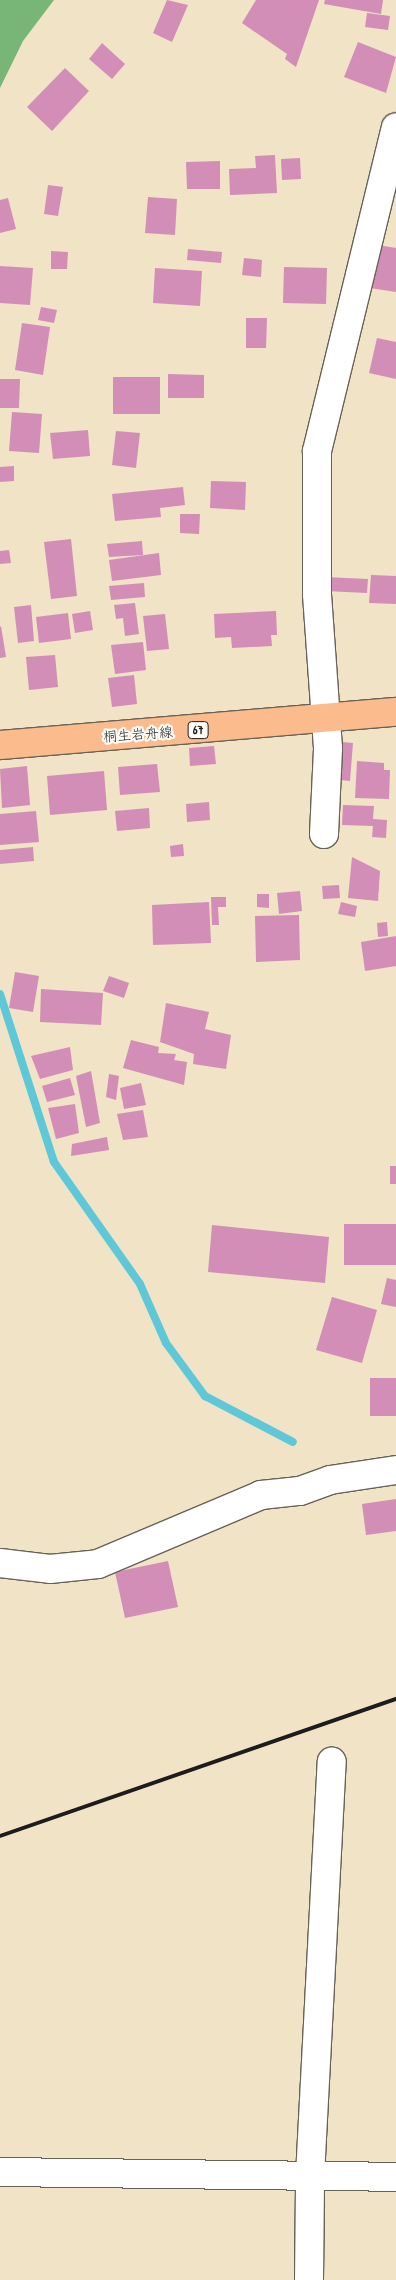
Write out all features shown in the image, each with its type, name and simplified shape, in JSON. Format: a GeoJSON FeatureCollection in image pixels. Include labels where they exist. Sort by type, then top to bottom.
{"type":"FeatureCollection","features":[{"type":"Feature","properties":{"kind":"main road","name":"桐生岩舟線"},"geometry":{"type":"LineString","coordinates":[[0,745],[326,720],[396,712]]}},
{"type":"Feature","properties":{"kind":"street"},"geometry":{"type":"LineString","coordinates":[[324,834],[326,720],[317,594],[317,451],[396,126]]}},
{"type":"Feature","properties":{"kind":"street"},"geometry":{"type":"LineString","coordinates":[[0,1564],[50,1569],[90,1566],[156,1543],[261,1495],[300,1491],[330,1480],[396,1470]]}},
{"type":"Feature","properties":{"kind":"street"},"geometry":{"type":"LineString","coordinates":[[308,2280],[310,2176],[332,1762]]}},
{"type":"Feature","properties":{"kind":"street"},"geometry":{"type":"LineString","coordinates":[[0,2172],[396,2176]]}},
{"type":"Feature","properties":{"kind":"green space"},"geometry":{"type":"Polygon","coordinates":[[[0,0],[54,0],[23,41],[0,88],[0,0]]]}},
{"type":"Feature","properties":{"kind":"building"},"geometry":{"type":"Polygon","coordinates":[[[167,0],[188,5],[172,42],[153,33],[167,0]]]}},
{"type":"Feature","properties":{"kind":"building"},"geometry":{"type":"Polygon","coordinates":[[[256,0],[319,0],[296,67],[285,59],[287,54],[242,23],[256,0]]]}},
{"type":"Feature","properties":{"kind":"building"},"geometry":{"type":"Polygon","coordinates":[[[325,0],[383,0],[381,14],[324,4],[325,0]]]}},
{"type":"Feature","properties":{"kind":"building"},"geometry":{"type":"Polygon","coordinates":[[[367,13],[390,16],[388,30],[365,27],[367,13]]]}},
{"type":"Feature","properties":{"kind":"building"},"geometry":{"type":"Polygon","coordinates":[[[358,42],[396,57],[386,93],[344,77],[358,42]]]}},
{"type":"Feature","properties":{"kind":"building"},"geometry":{"type":"Polygon","coordinates":[[[102,43],[125,64],[112,79],[89,59],[102,43]]]}},
{"type":"Feature","properties":{"kind":"building"},"geometry":{"type":"Polygon","coordinates":[[[65,68],[89,91],[52,131],[27,107],[65,68]]]}},
{"type":"Feature","properties":{"kind":"building"},"geometry":{"type":"Polygon","coordinates":[[[275,155],[277,193],[230,195],[229,169],[256,168],[255,156],[275,155]]]}},
{"type":"Feature","properties":{"kind":"building"},"geometry":{"type":"Polygon","coordinates":[[[300,158],[301,179],[282,180],[281,159],[300,158]]]}},
{"type":"Feature","properties":{"kind":"building"},"geometry":{"type":"Polygon","coordinates":[[[220,161],[220,189],[187,189],[186,162],[220,161]]]}},
{"type":"Feature","properties":{"kind":"building"},"geometry":{"type":"Polygon","coordinates":[[[48,185],[63,187],[58,216],[44,214],[48,185]]]}},
{"type":"Feature","properties":{"kind":"building"},"geometry":{"type":"Polygon","coordinates":[[[148,197],[177,199],[175,235],[145,233],[148,197]]]}},
{"type":"Feature","properties":{"kind":"building"},"geometry":{"type":"Polygon","coordinates":[[[8,198],[16,229],[0,233],[0,200],[8,198]]]}},
{"type":"Feature","properties":{"kind":"building"},"geometry":{"type":"Polygon","coordinates":[[[378,245],[396,248],[396,292],[370,288],[378,245]]]}},
{"type":"Feature","properties":{"kind":"building"},"geometry":{"type":"Polygon","coordinates":[[[188,249],[222,252],[221,263],[187,260],[188,249]]]}},
{"type":"Feature","properties":{"kind":"building"},"geometry":{"type":"Polygon","coordinates":[[[51,251],[68,252],[67,269],[51,269],[51,251]]]}},
{"type":"Feature","properties":{"kind":"building"},"geometry":{"type":"Polygon","coordinates":[[[244,258],[262,260],[261,277],[242,275],[244,258]]]}},
{"type":"Feature","properties":{"kind":"building"},"geometry":{"type":"Polygon","coordinates":[[[0,266],[33,268],[30,305],[0,303],[0,266]]]}},
{"type":"Feature","properties":{"kind":"building"},"geometry":{"type":"Polygon","coordinates":[[[284,267],[327,268],[326,304],[283,303],[284,267]]]}},
{"type":"Feature","properties":{"kind":"building"},"geometry":{"type":"Polygon","coordinates":[[[155,268],[202,271],[200,306],[153,303],[155,268]]]}},
{"type":"Feature","properties":{"kind":"building"},"geometry":{"type":"Polygon","coordinates":[[[41,307],[57,310],[54,323],[38,320],[41,307]]]}},
{"type":"Feature","properties":{"kind":"building"},"geometry":{"type":"Polygon","coordinates":[[[246,318],[267,318],[266,348],[246,348],[246,318]]]}},
{"type":"Feature","properties":{"kind":"building"},"geometry":{"type":"Polygon","coordinates":[[[22,323],[50,327],[43,375],[15,370],[22,323]]]}},
{"type":"Feature","properties":{"kind":"building"},"geometry":{"type":"Polygon","coordinates":[[[377,338],[396,342],[396,379],[369,373],[377,338]]]}},
{"type":"Feature","properties":{"kind":"building"},"geometry":{"type":"Polygon","coordinates":[[[168,374],[204,375],[204,398],[168,398],[168,374]]]}},
{"type":"Feature","properties":{"kind":"building"},"geometry":{"type":"Polygon","coordinates":[[[113,377],[160,377],[160,414],[113,414],[113,377]]]}},
{"type":"Feature","properties":{"kind":"building"},"geometry":{"type":"Polygon","coordinates":[[[0,379],[20,379],[19,408],[0,408],[0,379]]]}},
{"type":"Feature","properties":{"kind":"building"},"geometry":{"type":"Polygon","coordinates":[[[12,412],[42,414],[39,453],[9,451],[12,412]]]}},
{"type":"Feature","properties":{"kind":"building"},"geometry":{"type":"Polygon","coordinates":[[[88,430],[90,456],[53,459],[50,433],[88,430]]]}},
{"type":"Feature","properties":{"kind":"building"},"geometry":{"type":"Polygon","coordinates":[[[116,431],[140,433],[136,468],[112,465],[116,431]]]}},
{"type":"Feature","properties":{"kind":"building"},"geometry":{"type":"Polygon","coordinates":[[[14,466],[14,481],[0,482],[0,467],[14,466]]]}},
{"type":"Feature","properties":{"kind":"building"},"geometry":{"type":"Polygon","coordinates":[[[211,481],[246,482],[245,510],[210,508],[211,481]]]}},
{"type":"Feature","properties":{"kind":"building"},"geometry":{"type":"Polygon","coordinates":[[[183,487],[185,505],[160,508],[161,517],[115,521],[112,494],[183,487]]]}},
{"type":"Feature","properties":{"kind":"building"},"geometry":{"type":"Polygon","coordinates":[[[180,514],[200,514],[199,534],[180,533],[180,514]]]}},
{"type":"Feature","properties":{"kind":"building"},"geometry":{"type":"Polygon","coordinates":[[[71,539],[77,596],[51,599],[44,542],[71,539]]]}},
{"type":"Feature","properties":{"kind":"building"},"geometry":{"type":"Polygon","coordinates":[[[142,541],[143,555],[109,557],[107,544],[142,541]]]}},
{"type":"Feature","properties":{"kind":"building"},"geometry":{"type":"Polygon","coordinates":[[[9,550],[11,563],[0,564],[0,551],[9,550]]]}},
{"type":"Feature","properties":{"kind":"building"},"geometry":{"type":"Polygon","coordinates":[[[159,553],[161,575],[112,581],[109,560],[159,553]]]}},
{"type":"Feature","properties":{"kind":"building"},"geometry":{"type":"Polygon","coordinates":[[[371,575],[396,576],[396,604],[369,603],[371,575]]]}},
{"type":"Feature","properties":{"kind":"building"},"geometry":{"type":"Polygon","coordinates":[[[325,577],[368,579],[367,593],[325,591],[325,577]]]}},
{"type":"Feature","properties":{"kind":"building"},"geometry":{"type":"Polygon","coordinates":[[[144,583],[145,597],[111,600],[109,586],[144,583]]]}},
{"type":"Feature","properties":{"kind":"building"},"geometry":{"type":"Polygon","coordinates":[[[135,603],[139,634],[125,636],[123,618],[116,619],[114,605],[135,603]]]}},
{"type":"Feature","properties":{"kind":"building"},"geometry":{"type":"Polygon","coordinates":[[[31,605],[34,641],[18,643],[14,607],[31,605]]]}},
{"type":"Feature","properties":{"kind":"building"},"geometry":{"type":"Polygon","coordinates":[[[90,611],[93,630],[75,633],[72,614],[90,611]]]}},
{"type":"Feature","properties":{"kind":"building"},"geometry":{"type":"Polygon","coordinates":[[[276,611],[277,635],[271,635],[272,646],[232,648],[231,637],[215,638],[214,614],[276,611]]]}},
{"type":"Feature","properties":{"kind":"building"},"geometry":{"type":"Polygon","coordinates":[[[68,613],[71,639],[39,643],[36,617],[68,613]]]}},
{"type":"Feature","properties":{"kind":"building"},"geometry":{"type":"Polygon","coordinates":[[[165,614],[169,649],[147,651],[143,616],[165,614]]]}},
{"type":"Feature","properties":{"kind":"building"},"geometry":{"type":"Polygon","coordinates":[[[0,627],[6,657],[0,658],[0,627]]]}},
{"type":"Feature","properties":{"kind":"building"},"geometry":{"type":"Polygon","coordinates":[[[143,642],[146,670],[115,674],[111,645],[143,642]]]}},
{"type":"Feature","properties":{"kind":"building"},"geometry":{"type":"Polygon","coordinates":[[[55,655],[58,687],[29,690],[26,657],[55,655]]]}},
{"type":"Feature","properties":{"kind":"building"},"geometry":{"type":"Polygon","coordinates":[[[134,675],[137,704],[112,707],[108,678],[134,675]]]}},
{"type":"Feature","properties":{"kind":"building"},"geometry":{"type":"Polygon","coordinates":[[[342,742],[353,743],[350,781],[340,780],[342,742]]]}},
{"type":"Feature","properties":{"kind":"building"},"geometry":{"type":"Polygon","coordinates":[[[214,746],[216,764],[190,766],[189,748],[214,746]]]}},
{"type":"Feature","properties":{"kind":"building"},"geometry":{"type":"Polygon","coordinates":[[[357,761],[384,763],[384,770],[390,770],[389,799],[355,798],[357,761]]]}},
{"type":"Feature","properties":{"kind":"building"},"geometry":{"type":"Polygon","coordinates":[[[157,764],[160,792],[120,795],[118,767],[157,764]]]}},
{"type":"Feature","properties":{"kind":"building"},"geometry":{"type":"Polygon","coordinates":[[[27,766],[30,805],[2,808],[0,769],[27,766]]]}},
{"type":"Feature","properties":{"kind":"building"},"geometry":{"type":"Polygon","coordinates":[[[104,771],[107,810],[50,815],[47,776],[104,771]]]}},
{"type":"Feature","properties":{"kind":"building"},"geometry":{"type":"Polygon","coordinates":[[[209,802],[210,820],[187,822],[186,804],[209,802]]]}},
{"type":"Feature","properties":{"kind":"building"},"geometry":{"type":"Polygon","coordinates":[[[343,805],[374,806],[373,819],[387,820],[386,838],[372,837],[373,826],[342,825],[343,805]]]}},
{"type":"Feature","properties":{"kind":"building"},"geometry":{"type":"Polygon","coordinates":[[[149,808],[150,828],[117,831],[115,811],[149,808]]]}},
{"type":"Feature","properties":{"kind":"building"},"geometry":{"type":"Polygon","coordinates":[[[36,811],[39,842],[0,845],[0,814],[36,811]]]}},
{"type":"Feature","properties":{"kind":"building"},"geometry":{"type":"Polygon","coordinates":[[[183,844],[184,856],[171,857],[170,846],[183,844]]]}},
{"type":"Feature","properties":{"kind":"building"},"geometry":{"type":"Polygon","coordinates":[[[33,847],[34,861],[0,864],[0,850],[33,847]]]}},
{"type":"Feature","properties":{"kind":"building"},"geometry":{"type":"Polygon","coordinates":[[[352,857],[380,871],[378,901],[348,898],[352,857]]]}},
{"type":"Feature","properties":{"kind":"building"},"geometry":{"type":"Polygon","coordinates":[[[339,885],[340,898],[323,899],[322,886],[339,885]]]}},
{"type":"Feature","properties":{"kind":"building"},"geometry":{"type":"Polygon","coordinates":[[[300,891],[302,911],[279,914],[277,893],[300,891]]]}},
{"type":"Feature","properties":{"kind":"building"},"geometry":{"type":"Polygon","coordinates":[[[257,894],[269,894],[269,908],[257,907],[257,894]]]}},
{"type":"Feature","properties":{"kind":"building"},"geometry":{"type":"Polygon","coordinates":[[[211,897],[226,897],[226,907],[218,907],[219,925],[212,925],[211,897]]]}},
{"type":"Feature","properties":{"kind":"building"},"geometry":{"type":"Polygon","coordinates":[[[209,902],[211,943],[153,945],[152,905],[209,902]]]}},
{"type":"Feature","properties":{"kind":"building"},"geometry":{"type":"Polygon","coordinates":[[[341,902],[357,906],[355,917],[338,914],[341,902]]]}},
{"type":"Feature","properties":{"kind":"building"},"geometry":{"type":"Polygon","coordinates":[[[299,915],[300,960],[256,962],[255,916],[299,915]]]}},
{"type":"Feature","properties":{"kind":"building"},"geometry":{"type":"Polygon","coordinates":[[[387,922],[388,936],[378,937],[377,923],[387,922]]]}},
{"type":"Feature","properties":{"kind":"building"},"geometry":{"type":"Polygon","coordinates":[[[396,936],[396,966],[365,971],[361,942],[396,936]]]}},
{"type":"Feature","properties":{"kind":"building"},"geometry":{"type":"Polygon","coordinates":[[[15,972],[39,976],[33,1012],[9,1008],[15,972]]]}},
{"type":"Feature","properties":{"kind":"building"},"geometry":{"type":"Polygon","coordinates":[[[109,976],[129,983],[124,998],[103,991],[109,976]]]}},
{"type":"Feature","properties":{"kind":"building"},"geometry":{"type":"Polygon","coordinates":[[[41,989],[103,993],[101,1025],[40,1022],[41,989]]]}},
{"type":"Feature","properties":{"kind":"building"},"geometry":{"type":"Polygon","coordinates":[[[166,1003],[209,1012],[205,1029],[231,1035],[226,1069],[193,1064],[194,1054],[160,1042],[166,1003]]]}},
{"type":"Feature","properties":{"kind":"building"},"geometry":{"type":"Polygon","coordinates":[[[131,1040],[159,1047],[158,1053],[176,1054],[174,1060],[187,1062],[184,1085],[123,1068],[131,1040]]]}},
{"type":"Feature","properties":{"kind":"building"},"geometry":{"type":"Polygon","coordinates":[[[70,1047],[73,1070],[40,1079],[31,1056],[70,1047]]]}},
{"type":"Feature","properties":{"kind":"building"},"geometry":{"type":"Polygon","coordinates":[[[91,1071],[100,1123],[86,1127],[76,1076],[91,1071]]]}},
{"type":"Feature","properties":{"kind":"building"},"geometry":{"type":"Polygon","coordinates":[[[109,1074],[119,1076],[116,1100],[106,1097],[109,1074]]]}},
{"type":"Feature","properties":{"kind":"building"},"geometry":{"type":"Polygon","coordinates":[[[70,1078],[75,1095],[47,1102],[42,1086],[70,1078]]]}},
{"type":"Feature","properties":{"kind":"building"},"geometry":{"type":"Polygon","coordinates":[[[141,1083],[146,1105],[124,1109],[120,1088],[141,1083]]]}},
{"type":"Feature","properties":{"kind":"building"},"geometry":{"type":"Polygon","coordinates":[[[75,1104],[79,1133],[56,1139],[48,1108],[75,1104]]]}},
{"type":"Feature","properties":{"kind":"building"},"geometry":{"type":"Polygon","coordinates":[[[143,1110],[148,1137],[123,1140],[117,1114],[143,1110]]]}},
{"type":"Feature","properties":{"kind":"building"},"geometry":{"type":"Polygon","coordinates":[[[107,1137],[109,1150],[71,1156],[72,1144],[107,1137]]]}},
{"type":"Feature","properties":{"kind":"building"},"geometry":{"type":"Polygon","coordinates":[[[390,1166],[396,1166],[396,1184],[390,1184],[390,1166]]]}},
{"type":"Feature","properties":{"kind":"building"},"geometry":{"type":"Polygon","coordinates":[[[344,1224],[396,1224],[396,1265],[344,1265],[344,1224]]]}},
{"type":"Feature","properties":{"kind":"building"},"geometry":{"type":"Polygon","coordinates":[[[212,1225],[329,1237],[325,1283],[208,1272],[212,1225]]]}},
{"type":"Feature","properties":{"kind":"building"},"geometry":{"type":"Polygon","coordinates":[[[387,1278],[396,1280],[396,1307],[381,1304],[387,1278]]]}},
{"type":"Feature","properties":{"kind":"building"},"geometry":{"type":"Polygon","coordinates":[[[332,1297],[377,1310],[362,1363],[316,1350],[332,1297]]]}},
{"type":"Feature","properties":{"kind":"building"},"geometry":{"type":"Polygon","coordinates":[[[370,1378],[396,1378],[396,1416],[370,1416],[370,1378]]]}},
{"type":"Feature","properties":{"kind":"building"},"geometry":{"type":"Polygon","coordinates":[[[396,1499],[396,1531],[366,1535],[362,1504],[396,1499]]]}},
{"type":"Feature","properties":{"kind":"building"},"geometry":{"type":"Polygon","coordinates":[[[168,1561],[178,1607],[125,1618],[115,1572],[168,1561]]]}},
{"type":"Feature","properties":{"kind":"waterway"},"geometry":{"type":"LineString","coordinates":[[0,994],[54,1162],[140,1284],[166,1343],[205,1396],[293,1442]]}},
{"type":"Feature","properties":{"kind":"railway"},"geometry":{"type":"LineString","coordinates":[[0,1836],[396,1699]]}}]}
